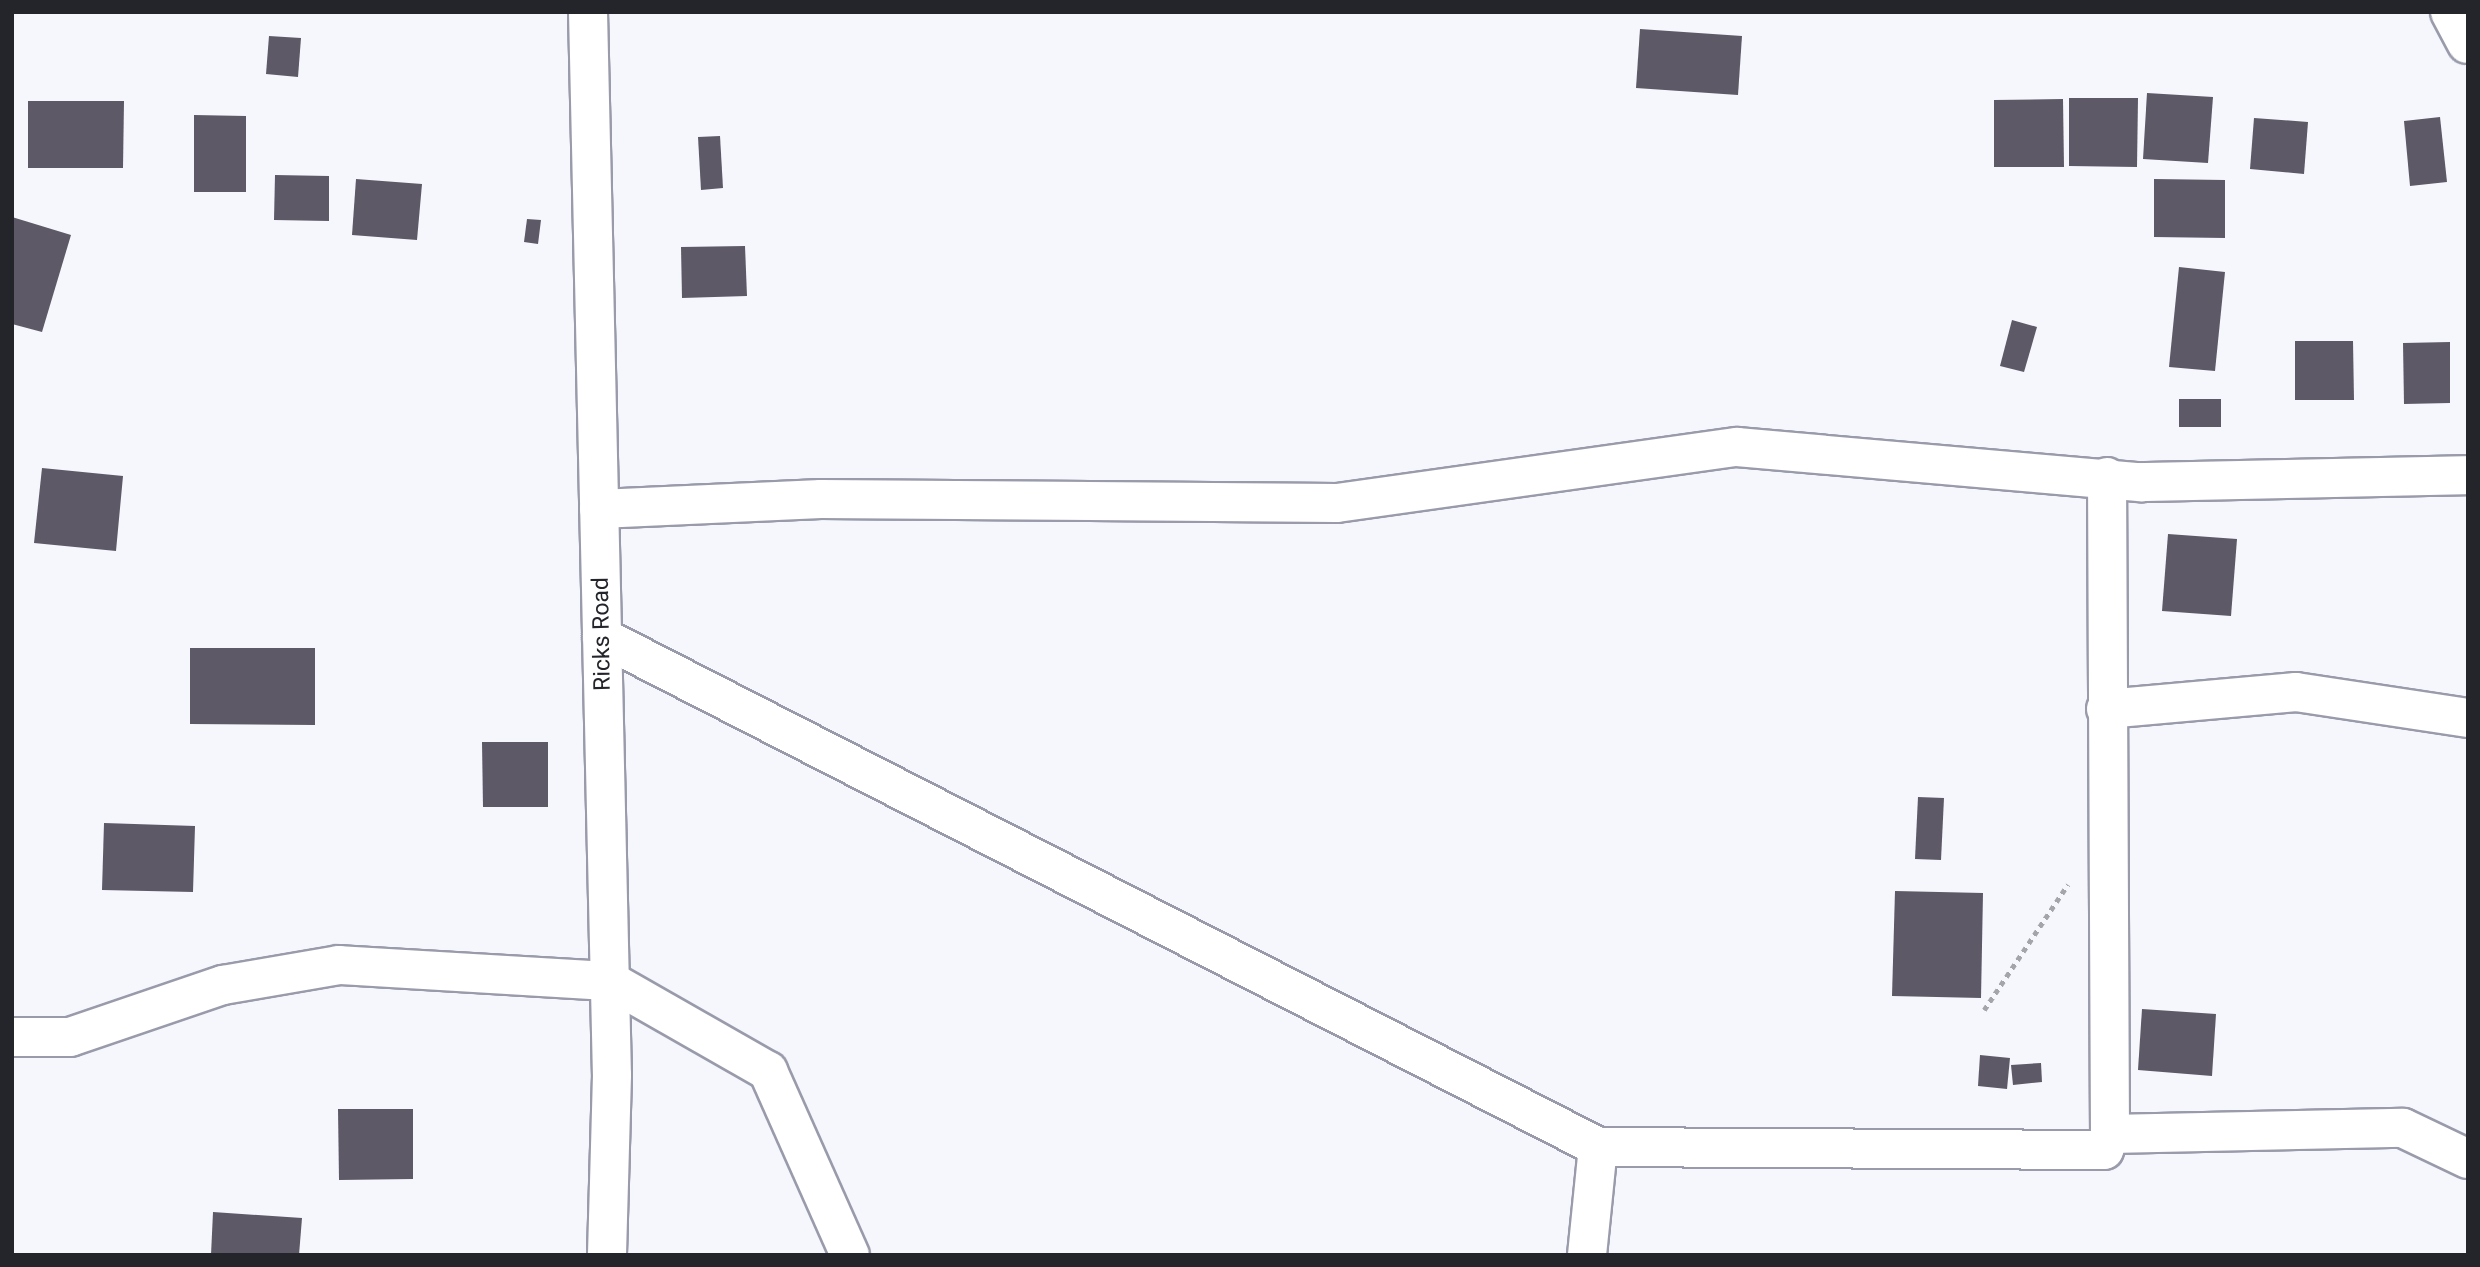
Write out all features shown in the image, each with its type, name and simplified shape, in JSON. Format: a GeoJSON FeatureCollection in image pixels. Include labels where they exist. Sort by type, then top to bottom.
{"type":"FeatureCollection","features":[{"type":"Feature","properties":{"kind":"street","name":"Ricks Road"},"geometry":{"type":"LineString","coordinates":[[588,12],[610,981],[607,1255]]}},
{"type":"Feature","properties":{"kind":"street"},"geometry":{"type":"LineString","coordinates":[[599,509],[821,499],[1337,503],[1737,447],[2175,482],[2468,475]]}},
{"type":"Feature","properties":{"kind":"street"},"geometry":{"type":"LineString","coordinates":[[602,637],[1598,1147],[2104,1150],[2110,1134],[2106,828],[2107,477]]}},
{"type":"Feature","properties":{"kind":"street"},"geometry":{"type":"LineString","coordinates":[[2106,709],[2296,692],[2468,718]]}},
{"type":"Feature","properties":{"kind":"street"},"geometry":{"type":"LineString","coordinates":[[12,1037],[70,1037],[223,985],[339,965],[610,981],[768,1071],[850,1255]]}},
{"type":"Feature","properties":{"kind":"street"},"geometry":{"type":"LineString","coordinates":[[2110,1134],[2403,1128],[2468,1159]]}},
{"type":"Feature","properties":{"kind":"street"},"geometry":{"type":"LineString","coordinates":[[1587,1255],[1598,1147]]}},
{"type":"Feature","properties":{"kind":"path"},"geometry":{"type":"LineString","coordinates":[[1984,1010],[2106,828]]}},
{"type":"Feature","properties":{"kind":"building"},"geometry":{"type":"Polygon","coordinates":[[[1640,29],[1742,36],[1738,95],[1636,88],[1640,29]]]}},
{"type":"Feature","properties":{"kind":"building"},"geometry":{"type":"Polygon","coordinates":[[[269,36],[301,38],[298,77],[266,74],[269,36]]]}},
{"type":"Feature","properties":{"kind":"building"},"geometry":{"type":"Polygon","coordinates":[[[2147,93],[2213,97],[2208,163],[2143,159],[2147,93]]]}},
{"type":"Feature","properties":{"kind":"building"},"geometry":{"type":"Polygon","coordinates":[[[2069,98],[2138,98],[2137,167],[2069,166],[2069,98]]]}},
{"type":"Feature","properties":{"kind":"building"},"geometry":{"type":"Polygon","coordinates":[[[2063,99],[2064,167],[1994,167],[1994,100],[2063,99]]]}},
{"type":"Feature","properties":{"kind":"building"},"geometry":{"type":"Polygon","coordinates":[[[28,101],[124,101],[123,168],[28,168],[28,101]]]}},
{"type":"Feature","properties":{"kind":"building"},"geometry":{"type":"Polygon","coordinates":[[[194,115],[246,116],[246,192],[194,192],[194,115]]]}},
{"type":"Feature","properties":{"kind":"building"},"geometry":{"type":"Polygon","coordinates":[[[2440,117],[2447,182],[2410,186],[2404,121],[2440,117]]]}},
{"type":"Feature","properties":{"kind":"building"},"geometry":{"type":"Polygon","coordinates":[[[2254,118],[2308,122],[2304,174],[2250,169],[2254,118]]]}},
{"type":"Feature","properties":{"kind":"building"},"geometry":{"type":"Polygon","coordinates":[[[720,136],[723,188],[701,190],[698,137],[720,136]]]}},
{"type":"Feature","properties":{"kind":"building"},"geometry":{"type":"Polygon","coordinates":[[[275,175],[329,176],[329,221],[274,220],[275,175]]]}},
{"type":"Feature","properties":{"kind":"building"},"geometry":{"type":"Polygon","coordinates":[[[356,179],[422,184],[417,240],[352,235],[356,179]]]}},
{"type":"Feature","properties":{"kind":"building"},"geometry":{"type":"Polygon","coordinates":[[[2154,179],[2225,180],[2225,238],[2154,237],[2154,179]]]}},
{"type":"Feature","properties":{"kind":"building"},"geometry":{"type":"Polygon","coordinates":[[[12,217],[71,235],[42,332],[12,324],[12,217]]]}},
{"type":"Feature","properties":{"kind":"building"},"geometry":{"type":"Polygon","coordinates":[[[527,219],[541,220],[538,244],[524,242],[527,219]]]}},
{"type":"Feature","properties":{"kind":"building"},"geometry":{"type":"Polygon","coordinates":[[[745,246],[747,296],[682,298],[681,247],[745,246]]]}},
{"type":"Feature","properties":{"kind":"building"},"geometry":{"type":"Polygon","coordinates":[[[2179,267],[2225,272],[2215,371],[2169,367],[2179,267]]]}},
{"type":"Feature","properties":{"kind":"building"},"geometry":{"type":"Polygon","coordinates":[[[2012,320],[2037,327],[2024,372],[2000,366],[2012,320]]]}},
{"type":"Feature","properties":{"kind":"building"},"geometry":{"type":"Polygon","coordinates":[[[2295,341],[2353,341],[2354,400],[2295,400],[2295,341]]]}},
{"type":"Feature","properties":{"kind":"building"},"geometry":{"type":"Polygon","coordinates":[[[2450,342],[2450,403],[2404,404],[2403,343],[2450,342]]]}},
{"type":"Feature","properties":{"kind":"building"},"geometry":{"type":"Polygon","coordinates":[[[2179,399],[2221,399],[2221,427],[2179,427],[2179,399]]]}},
{"type":"Feature","properties":{"kind":"building"},"geometry":{"type":"Polygon","coordinates":[[[42,468],[123,476],[116,551],[34,543],[42,468]]]}},
{"type":"Feature","properties":{"kind":"building"},"geometry":{"type":"Polygon","coordinates":[[[2168,534],[2237,539],[2231,616],[2162,611],[2168,534]]]}},
{"type":"Feature","properties":{"kind":"building"},"geometry":{"type":"Polygon","coordinates":[[[190,648],[315,648],[315,725],[190,724],[190,648]]]}},
{"type":"Feature","properties":{"kind":"building"},"geometry":{"type":"Polygon","coordinates":[[[482,742],[548,742],[548,807],[483,807],[482,742]]]}},
{"type":"Feature","properties":{"kind":"building"},"geometry":{"type":"Polygon","coordinates":[[[1918,797],[1944,798],[1941,860],[1915,859],[1918,797]]]}},
{"type":"Feature","properties":{"kind":"building"},"geometry":{"type":"Polygon","coordinates":[[[104,823],[195,826],[193,892],[102,890],[104,823]]]}},
{"type":"Feature","properties":{"kind":"building"},"geometry":{"type":"Polygon","coordinates":[[[1895,891],[1983,893],[1981,998],[1892,996],[1895,891]]]}},
{"type":"Feature","properties":{"kind":"building"},"geometry":{"type":"Polygon","coordinates":[[[2142,1009],[2216,1014],[2212,1076],[2138,1070],[2142,1009]]]}},
{"type":"Feature","properties":{"kind":"building"},"geometry":{"type":"Polygon","coordinates":[[[1980,1055],[2010,1058],[2007,1089],[1978,1086],[1980,1055]]]}},
{"type":"Feature","properties":{"kind":"building"},"geometry":{"type":"Polygon","coordinates":[[[2041,1063],[2042,1082],[2013,1085],[2011,1065],[2041,1063]]]}},
{"type":"Feature","properties":{"kind":"building"},"geometry":{"type":"Polygon","coordinates":[[[338,1109],[413,1109],[413,1179],[339,1180],[338,1109]]]}},
{"type":"Feature","properties":{"kind":"building"},"geometry":{"type":"Polygon","coordinates":[[[213,1212],[302,1218],[299,1255],[211,1255],[213,1212]]]}}]}
